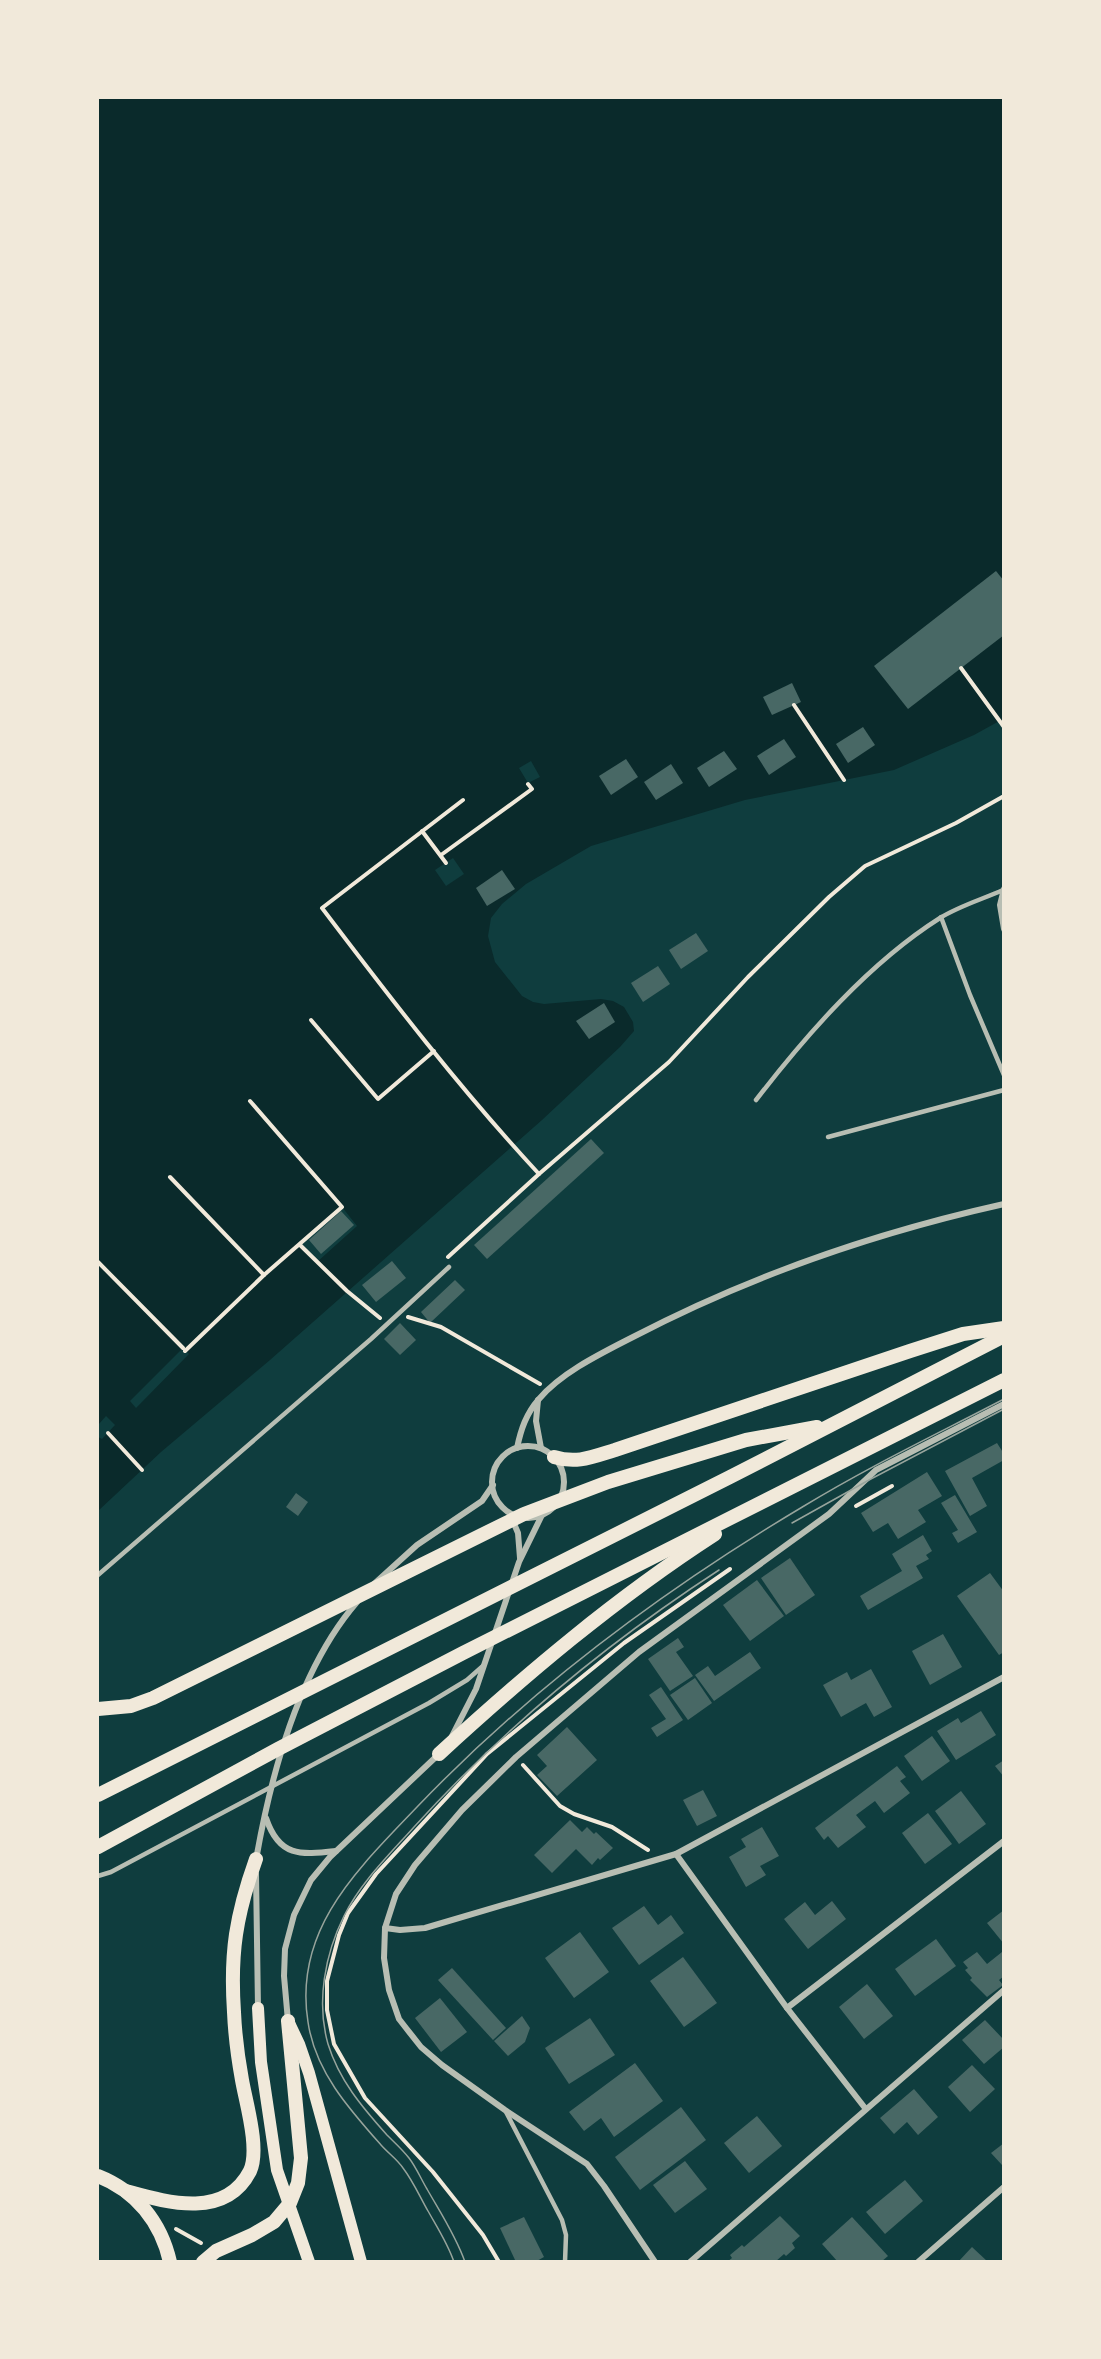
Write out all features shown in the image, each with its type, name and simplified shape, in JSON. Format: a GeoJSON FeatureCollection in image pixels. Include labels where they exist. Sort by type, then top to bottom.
{"type":"FeatureCollection","features":[{"type":"Feature","properties":{"kind":"main road"},"geometry":{"type":"LineString","coordinates":[[554,1457],[568,1461],[604,1454],[963,1334],[1004,1328]]}},
{"type":"Feature","properties":{"kind":"main road"},"geometry":{"type":"LineString","coordinates":[[98,1795],[1004,1336]]}},
{"type":"Feature","properties":{"kind":"main road"},"geometry":{"type":"LineString","coordinates":[[98,1847],[649,1558],[1004,1380]]}},
{"type":"Feature","properties":{"kind":"main road"},"geometry":{"type":"LineString","coordinates":[[98,1710],[131,1706],[153,1698],[524,1514],[608,1482],[746,1440],[831,1425]]}},
{"type":"Feature","properties":{"kind":"main road"},"geometry":{"type":"LineString","coordinates":[[439,1754],[533,1670],[625,1597],[681,1556],[772,1496]]}},
{"type":"Feature","properties":{"kind":"main road"},"geometry":{"type":"LineString","coordinates":[[126,2191],[167,2202],[194,2204],[221,2197],[238,2185],[247,2175],[252,2164],[253,2148],[234,2015],[232,1956],[238,1912],[256,1859]]}},
{"type":"Feature","properties":{"kind":"main road"},"geometry":{"type":"LineString","coordinates":[[258,2008],[261,2062],[275,2161],[297,2232],[309,2262]]}},
{"type":"Feature","properties":{"kind":"main road"},"geometry":{"type":"LineString","coordinates":[[203,2262],[227,2246],[265,2229],[290,2203],[298,2183],[301,2158],[288,2021]]}},
{"type":"Feature","properties":{"kind":"main road"},"geometry":{"type":"LineString","coordinates":[[288,2021],[309,2073],[361,2262]]}},
{"type":"Feature","properties":{"kind":"main road"},"geometry":{"type":"LineString","coordinates":[[98,2166],[103,2178],[126,2191],[146,2210],[154,2221],[166,2247],[170,2262]]}},
{"type":"Feature","properties":{"kind":"street"},"geometry":{"type":"LineString","coordinates":[[1003,889],[1000,905],[1004,929]]}},
{"type":"Feature","properties":{"kind":"street"},"geometry":{"type":"LineString","coordinates":[[517,1448],[526,1417],[538,1399],[548,1389],[617,1345],[716,1296],[820,1255],[904,1229],[1004,1204]]}},
{"type":"Feature","properties":{"kind":"street"},"geometry":{"type":"LineString","coordinates":[[538,1399],[536,1421],[541,1448]]}},
{"type":"Feature","properties":{"kind":"street"},"geometry":{"type":"LineString","coordinates":[[655,2262],[594,2170],[442,2065],[421,2047],[399,2019],[388,1990],[386,1973],[385,1928],[396,1894],[406,1878],[462,1810],[516,1757],[639,1653],[829,1514],[876,1470],[1004,1404]]}},
{"type":"Feature","properties":{"kind":"street"},"geometry":{"type":"LineString","coordinates":[[288,2021],[284,1976],[289,1931],[301,1898],[323,1865],[336,1851],[439,1754],[468,1707],[486,1663],[519,1562],[542,1515],[558,1503],[564,1484],[563,1474],[554,1457],[541,1448],[533,1446],[517,1448],[501,1459],[496,1467],[493,1485],[495,1495],[508,1511],[518,1533],[519,1562]]}},
{"type":"Feature","properties":{"kind":"street"},"geometry":{"type":"LineString","coordinates":[[258,2008],[256,1859],[280,1753],[304,1686],[340,1621],[396,1562],[482,1501],[493,1485]]}},
{"type":"Feature","properties":{"kind":"street"},"geometry":{"type":"LineString","coordinates":[[508,1511],[525,1517],[542,1515]]}},
{"type":"Feature","properties":{"kind":"street"},"geometry":{"type":"LineString","coordinates":[[385,1928],[413,1930],[425,1928],[676,1854],[1004,1677]]}},
{"type":"Feature","properties":{"kind":"street"},"geometry":{"type":"LineString","coordinates":[[266,1818],[277,1841],[291,1851],[309,1854],[336,1851]]}},
{"type":"Feature","properties":{"kind":"street"},"geometry":{"type":"LineString","coordinates":[[787,2008],[1004,1842]]}},
{"type":"Feature","properties":{"kind":"street"},"geometry":{"type":"LineString","coordinates":[[676,1854],[787,2008],[865,2108]]}},
{"type":"Feature","properties":{"kind":"street"},"geometry":{"type":"LineString","coordinates":[[690,2262],[865,2108],[1004,1990]]}},
{"type":"Feature","properties":{"kind":"street"},"geometry":{"type":"LineString","coordinates":[[918,2262],[1004,2187]]}},
{"type":"Feature","properties":{"kind":"lane"},"geometry":{"type":"LineString","coordinates":[[756,1100],[824,1019],[887,958],[941,917],[1003,889]]}},
{"type":"Feature","properties":{"kind":"lane"},"geometry":{"type":"LineString","coordinates":[[941,917],[970,995],[1004,1075]]}},
{"type":"Feature","properties":{"kind":"lane"},"geometry":{"type":"LineString","coordinates":[[828,1137],[1004,1090]]}},
{"type":"Feature","properties":{"kind":"lane"},"geometry":{"type":"LineString","coordinates":[[98,1575],[449,1267]]}},
{"type":"Feature","properties":{"kind":"lane"},"geometry":{"type":"LineString","coordinates":[[98,1876],[111,1872],[422,1707],[467,1680],[486,1663]]}},
{"type":"Feature","properties":{"kind":"lane"},"geometry":{"type":"LineString","coordinates":[[505,2110],[562,2220],[566,2235],[565,2262]]}},
{"type":"Feature","properties":{"kind":"path"},"geometry":{"type":"LineString","coordinates":[[961,668],[1004,727]]}},
{"type":"Feature","properties":{"kind":"path"},"geometry":{"type":"LineString","coordinates":[[794,705],[844,780]]}},
{"type":"Feature","properties":{"kind":"path"},"geometry":{"type":"LineString","coordinates":[[441,855],[532,789],[528,783]]}},
{"type":"Feature","properties":{"kind":"path"},"geometry":{"type":"LineString","coordinates":[[442,1262],[539,1174],[669,1062],[748,977],[829,897],[865,866],[956,824],[1004,796]]}},
{"type":"Feature","properties":{"kind":"path"},"geometry":{"type":"LineString","coordinates":[[463,800],[322,908],[394,1003],[539,1174]]}},
{"type":"Feature","properties":{"kind":"path"},"geometry":{"type":"LineString","coordinates":[[422,831],[446,862]]}},
{"type":"Feature","properties":{"kind":"path"},"geometry":{"type":"LineString","coordinates":[[311,1020],[378,1099],[434,1052]]}},
{"type":"Feature","properties":{"kind":"path"},"geometry":{"type":"LineString","coordinates":[[98,1262],[184,1349],[342,1207],[250,1101]]}},
{"type":"Feature","properties":{"kind":"path"},"geometry":{"type":"LineString","coordinates":[[170,1177],[264,1275]]}},
{"type":"Feature","properties":{"kind":"path"},"geometry":{"type":"LineString","coordinates":[[300,1245],[347,1291],[381,1319]]}},
{"type":"Feature","properties":{"kind":"path"},"geometry":{"type":"LineString","coordinates":[[373,1326],[389,1311]]}},
{"type":"Feature","properties":{"kind":"path"},"geometry":{"type":"LineString","coordinates":[[398,1314],[441,1327],[548,1389]]}},
{"type":"Feature","properties":{"kind":"path"},"geometry":{"type":"LineString","coordinates":[[108,1433],[141,1470]]}},
{"type":"Feature","properties":{"kind":"path"},"geometry":{"type":"LineString","coordinates":[[829,1514],[862,1505],[892,1486]]}},
{"type":"Feature","properties":{"kind":"path"},"geometry":{"type":"LineString","coordinates":[[499,2262],[483,2235],[433,2172],[365,2098],[334,2044],[327,2010],[327,1981],[339,1935],[348,1913],[376,1874],[487,1755],[615,1650],[732,1567]]}},
{"type":"Feature","properties":{"kind":"path"},"geometry":{"type":"LineString","coordinates":[[516,1757],[560,1806],[574,1814],[612,1827],[646,1848],[657,1860]]}},
{"type":"Feature","properties":{"kind":"water"},"geometry":{"type":"Polygon","coordinates":[[[98,98],[1003,98],[1003,719],[974,735],[894,770],[745,800],[591,846],[526,884],[502,904],[491,918],[488,936],[495,962],[522,996],[533,1002],[544,1004],[601,999],[613,1001],[624,1007],[633,1022],[634,1031],[542,1120],[270,1360],[161,1452],[98,1511],[98,98]]]}},
{"type":"Feature","properties":{"kind":"pier"},"geometry":{"type":"Polygon","coordinates":[[[531,761],[540,777],[528,783],[519,768],[531,761]]]}},
{"type":"Feature","properties":{"kind":"pier"},"geometry":{"type":"Polygon","coordinates":[[[453,858],[464,874],[446,886],[435,870],[453,858]]]}},
{"type":"Feature","properties":{"kind":"pier"},"geometry":{"type":"Polygon","coordinates":[[[342,1207],[357,1226],[317,1262],[300,1245],[342,1207]]]}},
{"type":"Feature","properties":{"kind":"pier"},"geometry":{"type":"Polygon","coordinates":[[[183,1348],[189,1354],[136,1408],[130,1401],[183,1348]]]}},
{"type":"Feature","properties":{"kind":"pier"},"geometry":{"type":"Polygon","coordinates":[[[106,1416],[115,1425],[102,1439],[98,1437],[98,1425],[106,1416]]]}},
{"type":"Feature","properties":{"kind":"building"},"geometry":{"type":"Polygon","coordinates":[[[996,571],[1004,581],[1004,635],[908,709],[874,666],[996,571]]]}},
{"type":"Feature","properties":{"kind":"building"},"geometry":{"type":"Polygon","coordinates":[[[792,683],[801,702],[772,715],[763,697],[792,683]]]}},
{"type":"Feature","properties":{"kind":"building"},"geometry":{"type":"Polygon","coordinates":[[[863,727],[875,745],[848,763],[836,744],[863,727]]]}},
{"type":"Feature","properties":{"kind":"building"},"geometry":{"type":"Polygon","coordinates":[[[784,739],[796,757],[769,775],[757,756],[784,739]]]}},
{"type":"Feature","properties":{"kind":"building"},"geometry":{"type":"Polygon","coordinates":[[[724,751],[737,769],[709,787],[697,768],[724,751]]]}},
{"type":"Feature","properties":{"kind":"building"},"geometry":{"type":"Polygon","coordinates":[[[626,759],[638,777],[611,795],[599,776],[626,759]]]}},
{"type":"Feature","properties":{"kind":"building"},"geometry":{"type":"Polygon","coordinates":[[[671,764],[683,783],[656,800],[644,782],[671,764]]]}},
{"type":"Feature","properties":{"kind":"building"},"geometry":{"type":"Polygon","coordinates":[[[502,870],[515,889],[487,906],[476,888],[502,870]]]}},
{"type":"Feature","properties":{"kind":"building"},"geometry":{"type":"Polygon","coordinates":[[[696,933],[708,951],[681,969],[669,950],[696,933]]]}},
{"type":"Feature","properties":{"kind":"building"},"geometry":{"type":"Polygon","coordinates":[[[658,966],[670,984],[643,1002],[631,983],[658,966]]]}},
{"type":"Feature","properties":{"kind":"building"},"geometry":{"type":"Polygon","coordinates":[[[604,1003],[615,1022],[589,1039],[576,1021],[604,1003]]]}},
{"type":"Feature","properties":{"kind":"building"},"geometry":{"type":"Polygon","coordinates":[[[591,1139],[604,1153],[487,1259],[474,1245],[591,1139]]]}},
{"type":"Feature","properties":{"kind":"building"},"geometry":{"type":"Polygon","coordinates":[[[341,1211],[354,1225],[321,1254],[309,1240],[341,1211]]]}},
{"type":"Feature","properties":{"kind":"building"},"geometry":{"type":"Polygon","coordinates":[[[392,1261],[406,1278],[376,1302],[362,1285],[392,1261]]]}},
{"type":"Feature","properties":{"kind":"building"},"geometry":{"type":"Polygon","coordinates":[[[455,1280],[465,1290],[430,1323],[421,1312],[455,1280]]]}},
{"type":"Feature","properties":{"kind":"building"},"geometry":{"type":"Polygon","coordinates":[[[400,1323],[416,1340],[400,1355],[384,1339],[400,1323]]]}},
{"type":"Feature","properties":{"kind":"building"},"geometry":{"type":"Polygon","coordinates":[[[997,1443],[1004,1454],[1004,1460],[972,1478],[987,1506],[970,1516],[945,1471],[997,1443]]]}},
{"type":"Feature","properties":{"kind":"building"},"geometry":{"type":"Polygon","coordinates":[[[927,1472],[942,1496],[918,1510],[926,1522],[898,1539],[888,1523],[873,1532],[861,1513],[927,1472]]]}},
{"type":"Feature","properties":{"kind":"building"},"geometry":{"type":"Polygon","coordinates":[[[296,1493],[308,1502],[298,1516],[286,1507],[296,1493]]]}},
{"type":"Feature","properties":{"kind":"building"},"geometry":{"type":"Polygon","coordinates":[[[955,1495],[977,1532],[958,1543],[952,1533],[958,1530],[941,1503],[955,1495]]]}},
{"type":"Feature","properties":{"kind":"building"},"geometry":{"type":"Polygon","coordinates":[[[923,1535],[932,1551],[926,1555],[929,1559],[916,1566],[923,1578],[868,1610],[860,1596],[902,1571],[892,1554],[923,1535]]]}},
{"type":"Feature","properties":{"kind":"building"},"geometry":{"type":"Polygon","coordinates":[[[790,1558],[815,1595],[786,1615],[761,1578],[790,1558]]]}},
{"type":"Feature","properties":{"kind":"building"},"geometry":{"type":"Polygon","coordinates":[[[990,1573],[1004,1592],[1004,1652],[999,1655],[957,1596],[990,1573]]]}},
{"type":"Feature","properties":{"kind":"building"},"geometry":{"type":"Polygon","coordinates":[[[757,1580],[784,1616],[750,1641],[723,1605],[757,1580]]]}},
{"type":"Feature","properties":{"kind":"building"},"geometry":{"type":"Polygon","coordinates":[[[943,1634],[962,1667],[930,1685],[912,1651],[943,1634]]]}},
{"type":"Feature","properties":{"kind":"building"},"geometry":{"type":"Polygon","coordinates":[[[678,1638],[684,1647],[676,1652],[693,1676],[670,1691],[648,1659],[678,1638]]]}},
{"type":"Feature","properties":{"kind":"building"},"geometry":{"type":"Polygon","coordinates":[[[750,1652],[761,1668],[714,1701],[695,1675],[708,1666],[715,1676],[750,1652]]]}},
{"type":"Feature","properties":{"kind":"building"},"geometry":{"type":"Polygon","coordinates":[[[871,1669],[892,1707],[874,1717],[866,1703],[841,1717],[823,1685],[847,1672],[851,1680],[871,1669]]]}},
{"type":"Feature","properties":{"kind":"building"},"geometry":{"type":"Polygon","coordinates":[[[695,1678],[712,1703],[688,1720],[670,1695],[695,1678]]]}},
{"type":"Feature","properties":{"kind":"building"},"geometry":{"type":"Polygon","coordinates":[[[661,1687],[683,1720],[657,1737],[651,1728],[666,1719],[649,1695],[661,1687]]]}},
{"type":"Feature","properties":{"kind":"building"},"geometry":{"type":"Polygon","coordinates":[[[981,1711],[996,1735],[956,1760],[937,1731],[958,1718],[961,1723],[981,1711]]]}},
{"type":"Feature","properties":{"kind":"building"},"geometry":{"type":"Polygon","coordinates":[[[567,1727],[597,1760],[557,1796],[537,1775],[547,1766],[537,1755],[567,1727]]]}},
{"type":"Feature","properties":{"kind":"building"},"geometry":{"type":"Polygon","coordinates":[[[932,1736],[950,1761],[922,1781],[904,1756],[932,1736]]]}},
{"type":"Feature","properties":{"kind":"building"},"geometry":{"type":"Polygon","coordinates":[[[1004,1760],[1004,1777],[995,1766],[1004,1760]]]}},
{"type":"Feature","properties":{"kind":"building"},"geometry":{"type":"Polygon","coordinates":[[[897,1766],[906,1777],[900,1781],[910,1793],[884,1813],[875,1801],[856,1815],[866,1827],[838,1848],[828,1836],[824,1840],[815,1828],[897,1766]]]}},
{"type":"Feature","properties":{"kind":"building"},"geometry":{"type":"Polygon","coordinates":[[[703,1790],[717,1816],[697,1826],[683,1800],[703,1790]]]}},
{"type":"Feature","properties":{"kind":"building"},"geometry":{"type":"Polygon","coordinates":[[[961,1791],[986,1824],[959,1844],[935,1811],[961,1791]]]}},
{"type":"Feature","properties":{"kind":"building"},"geometry":{"type":"Polygon","coordinates":[[[928,1813],[952,1844],[925,1864],[902,1833],[928,1813]]]}},
{"type":"Feature","properties":{"kind":"building"},"geometry":{"type":"Polygon","coordinates":[[[570,1820],[582,1832],[587,1827],[594,1834],[596,1832],[613,1848],[592,1865],[576,1849],[552,1873],[534,1855],[570,1820]]]}},
{"type":"Feature","properties":{"kind":"building"},"geometry":{"type":"Polygon","coordinates":[[[762,1827],[779,1856],[760,1866],[766,1875],[746,1887],[729,1857],[746,1847],[741,1839],[762,1827]]]}},
{"type":"Feature","properties":{"kind":"building"},"geometry":{"type":"Polygon","coordinates":[[[832,1901],[846,1919],[808,1949],[784,1919],[805,1902],[815,1915],[832,1901]]]}},
{"type":"Feature","properties":{"kind":"building"},"geometry":{"type":"Polygon","coordinates":[[[644,1906],[658,1925],[671,1915],[684,1933],[639,1965],[612,1928],[644,1906]]]}},
{"type":"Feature","properties":{"kind":"building"},"geometry":{"type":"Polygon","coordinates":[[[1004,1910],[1004,1944],[987,1923],[1004,1910]]]}},
{"type":"Feature","properties":{"kind":"building"},"geometry":{"type":"Polygon","coordinates":[[[580,1932],[609,1972],[574,1998],[545,1958],[580,1932]]]}},
{"type":"Feature","properties":{"kind":"building"},"geometry":{"type":"Polygon","coordinates":[[[936,1939],[956,1966],[915,1996],[895,1969],[936,1939]]]}},
{"type":"Feature","properties":{"kind":"building"},"geometry":{"type":"Polygon","coordinates":[[[977,1952],[987,1964],[1002,1952],[1004,1954],[1004,1976],[999,1980],[1003,1985],[987,1997],[970,1980],[972,1978],[965,1970],[968,1968],[963,1962],[977,1952]]]}},
{"type":"Feature","properties":{"kind":"building"},"geometry":{"type":"Polygon","coordinates":[[[683,1957],[717,2003],[684,2027],[650,1981],[683,1957]]]}},
{"type":"Feature","properties":{"kind":"building"},"geometry":{"type":"Polygon","coordinates":[[[452,1968],[506,2028],[493,2040],[438,1980],[452,1968]]]}},
{"type":"Feature","properties":{"kind":"building"},"geometry":{"type":"Polygon","coordinates":[[[867,1984],[893,2016],[864,2039],[839,2007],[867,1984]]]}},
{"type":"Feature","properties":{"kind":"building"},"geometry":{"type":"Polygon","coordinates":[[[440,1998],[467,2032],[441,2052],[415,2018],[440,1998]]]}},
{"type":"Feature","properties":{"kind":"building"},"geometry":{"type":"Polygon","coordinates":[[[522,2016],[530,2028],[525,2042],[508,2056],[494,2041],[522,2016]]]}},
{"type":"Feature","properties":{"kind":"building"},"geometry":{"type":"Polygon","coordinates":[[[590,2018],[615,2055],[569,2084],[545,2048],[590,2018]]]}},
{"type":"Feature","properties":{"kind":"building"},"geometry":{"type":"Polygon","coordinates":[[[985,2020],[1004,2040],[1004,2047],[984,2064],[962,2040],[985,2020]]]}},
{"type":"Feature","properties":{"kind":"building"},"geometry":{"type":"Polygon","coordinates":[[[635,2063],[663,2101],[614,2137],[601,2118],[584,2131],[569,2112],[635,2063]]]}},
{"type":"Feature","properties":{"kind":"building"},"geometry":{"type":"Polygon","coordinates":[[[972,2065],[995,2089],[970,2112],[948,2087],[972,2065]]]}},
{"type":"Feature","properties":{"kind":"building"},"geometry":{"type":"Polygon","coordinates":[[[914,2089],[938,2117],[918,2135],[907,2122],[894,2134],[880,2118],[914,2089]]]}},
{"type":"Feature","properties":{"kind":"building"},"geometry":{"type":"Polygon","coordinates":[[[681,2107],[706,2140],[640,2190],[615,2157],[681,2107]]]}},
{"type":"Feature","properties":{"kind":"building"},"geometry":{"type":"Polygon","coordinates":[[[757,2116],[782,2146],[749,2173],[724,2143],[757,2116]]]}},
{"type":"Feature","properties":{"kind":"building"},"geometry":{"type":"Polygon","coordinates":[[[1004,2143],[1004,2163],[1002,2165],[991,2153],[1004,2143]]]}},
{"type":"Feature","properties":{"kind":"building"},"geometry":{"type":"Polygon","coordinates":[[[685,2161],[707,2189],[675,2213],[653,2185],[685,2161]]]}},
{"type":"Feature","properties":{"kind":"building"},"geometry":{"type":"Polygon","coordinates":[[[905,2180],[923,2201],[885,2234],[866,2212],[905,2180]]]}},
{"type":"Feature","properties":{"kind":"building"},"geometry":{"type":"Polygon","coordinates":[[[780,2216],[800,2236],[792,2243],[795,2248],[786,2256],[784,2254],[775,2262],[727,2262],[732,2258],[730,2255],[742,2245],[744,2247],[780,2216]]]}},
{"type":"Feature","properties":{"kind":"building"},"geometry":{"type":"Polygon","coordinates":[[[524,2217],[544,2257],[535,2262],[516,2262],[500,2228],[524,2217]]]}},
{"type":"Feature","properties":{"kind":"building"},"geometry":{"type":"Polygon","coordinates":[[[852,2217],[888,2256],[881,2262],[838,2262],[822,2244],[852,2217]]]}},
{"type":"Feature","properties":{"kind":"building"},"geometry":{"type":"Polygon","coordinates":[[[972,2247],[988,2262],[958,2262],[972,2247]]]}},
{"type":"Feature","properties":{"kind":"tram line"},"geometry":{"type":"LineString","coordinates":[[454,2262],[446,2242],[410,2178],[335,2088],[318,2057],[312,2040],[308,2022],[306,1989],[310,1958],[320,1929],[335,1903],[373,1854],[460,1764],[552,1682],[649,1607],[804,1506],[878,1464],[1004,1399]]}},
{"type":"Feature","properties":{"kind":"tram line"},"geometry":{"type":"LineString","coordinates":[[792,1523],[1004,1409]]}},
{"type":"Feature","properties":{"kind":"tram line"},"geometry":{"type":"LineString","coordinates":[[465,2262],[412,2162],[360,2103],[333,2057],[324,2028],[323,1995],[327,1962],[337,1931],[351,1904],[376,1869],[484,1755],[597,1657],[719,1570]]}}]}
